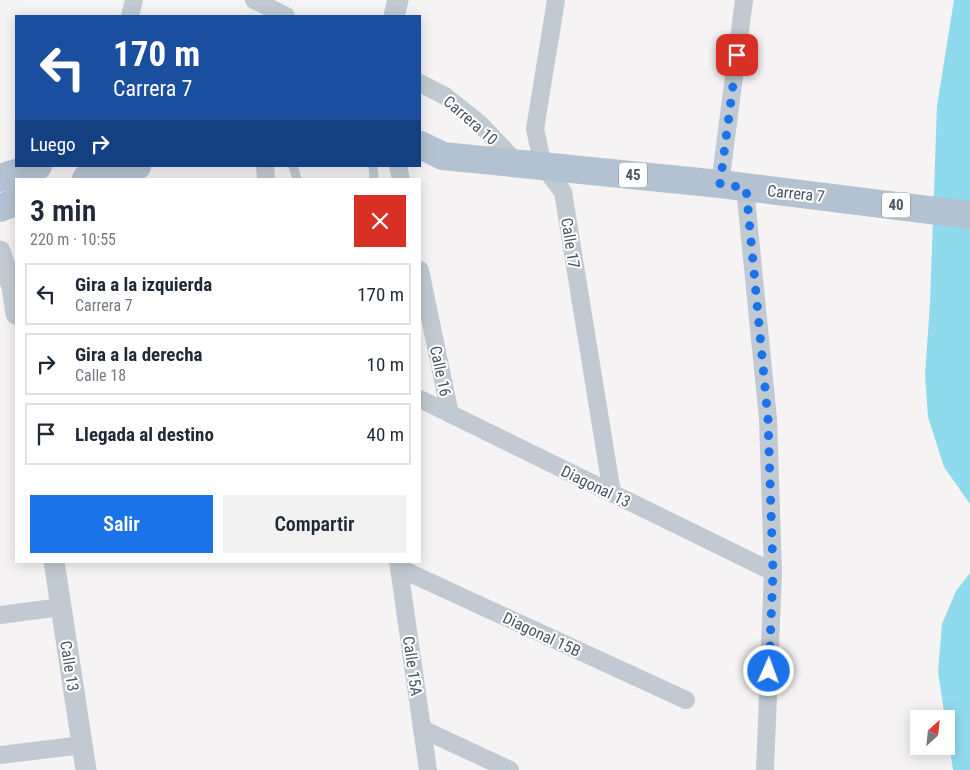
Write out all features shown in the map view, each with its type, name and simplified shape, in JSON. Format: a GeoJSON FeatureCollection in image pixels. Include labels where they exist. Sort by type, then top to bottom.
{"type":"FeatureCollection","features":[{"type":"Feature","properties":{"kind":"main road","name":"Carrera 7"},"geometry":{"type":"LineString","coordinates":[[428,154],[822,196],[970,215]]}},
{"type":"Feature","properties":{"kind":"main road"},"geometry":{"type":"LineString","coordinates":[[0,178],[35,167]]}},
{"type":"Feature","properties":{"kind":"main road"},"geometry":{"type":"LineString","coordinates":[[92,178],[134,171]]}},
{"type":"Feature","properties":{"kind":"main road"},"geometry":{"type":"LineString","coordinates":[[0,208],[15,202]]}},
{"type":"Feature","properties":{"kind":"street"},"geometry":{"type":"LineString","coordinates":[[130,15],[134,0]]}},
{"type":"Feature","properties":{"kind":"street"},"geometry":{"type":"LineString","coordinates":[[254,0],[284,15]]}},
{"type":"Feature","properties":{"kind":"street"},"geometry":{"type":"LineString","coordinates":[[394,15],[398,0]]}},
{"type":"Feature","properties":{"kind":"street","name":"Calle 17"},"geometry":{"type":"LineString","coordinates":[[556,0],[530,164],[563,192],[612,493]]}},
{"type":"Feature","properties":{"kind":"street"},"geometry":{"type":"LineString","coordinates":[[744,0],[733,186],[768,419],[773,572],[765,770]]}},
{"type":"Feature","properties":{"kind":"street","name":"Carrera 10"},"geometry":{"type":"LineString","coordinates":[[421,84],[445,96],[530,164]]}},
{"type":"Feature","properties":{"kind":"street"},"geometry":{"type":"LineString","coordinates":[[0,251],[14,286],[15,300]]}},
{"type":"Feature","properties":{"kind":"street","name":"Calle 16"},"geometry":{"type":"LineString","coordinates":[[421,275],[450,414]]}},
{"type":"Feature","properties":{"kind":"street","name":"Diagonal 13"},"geometry":{"type":"LineString","coordinates":[[421,400],[773,572]]}},
{"type":"Feature","properties":{"kind":"street","name":"Calle 13"},"geometry":{"type":"LineString","coordinates":[[54,563],[86,770]]}},
{"type":"Feature","properties":{"kind":"street","name":"Diagonal 15B"},"geometry":{"type":"LineString","coordinates":[[399,565],[686,700]]}},
{"type":"Feature","properties":{"kind":"street","name":"Calle 15A"},"geometry":{"type":"LineString","coordinates":[[399,565],[428,770]]}},
{"type":"Feature","properties":{"kind":"street"},"geometry":{"type":"LineString","coordinates":[[0,615],[61,607]]}},
{"type":"Feature","properties":{"kind":"street"},"geometry":{"type":"LineString","coordinates":[[422,729],[510,770]]}},
{"type":"Feature","properties":{"kind":"street"},"geometry":{"type":"LineString","coordinates":[[0,755],[82,745]]}},
{"type":"Feature","properties":{"kind":"water"},"geometry":{"type":"Polygon","coordinates":[[[954,0],[970,0],[970,504],[944,467],[928,417],[925,375],[930,303],[937,106],[954,0]]]}},
{"type":"Feature","properties":{"kind":"water"},"geometry":{"type":"Polygon","coordinates":[[[970,573],[970,770],[953,770],[951,755],[955,755],[955,710],[944,710],[938,672],[942,624],[956,591],[970,573]]]}},
{"type":"Feature","properties":{"kind":"route"},"geometry":{"type":"LineString","coordinates":[[737,55],[720,184],[746,188],[768,419],[773,572],[769,671]]}}]}
